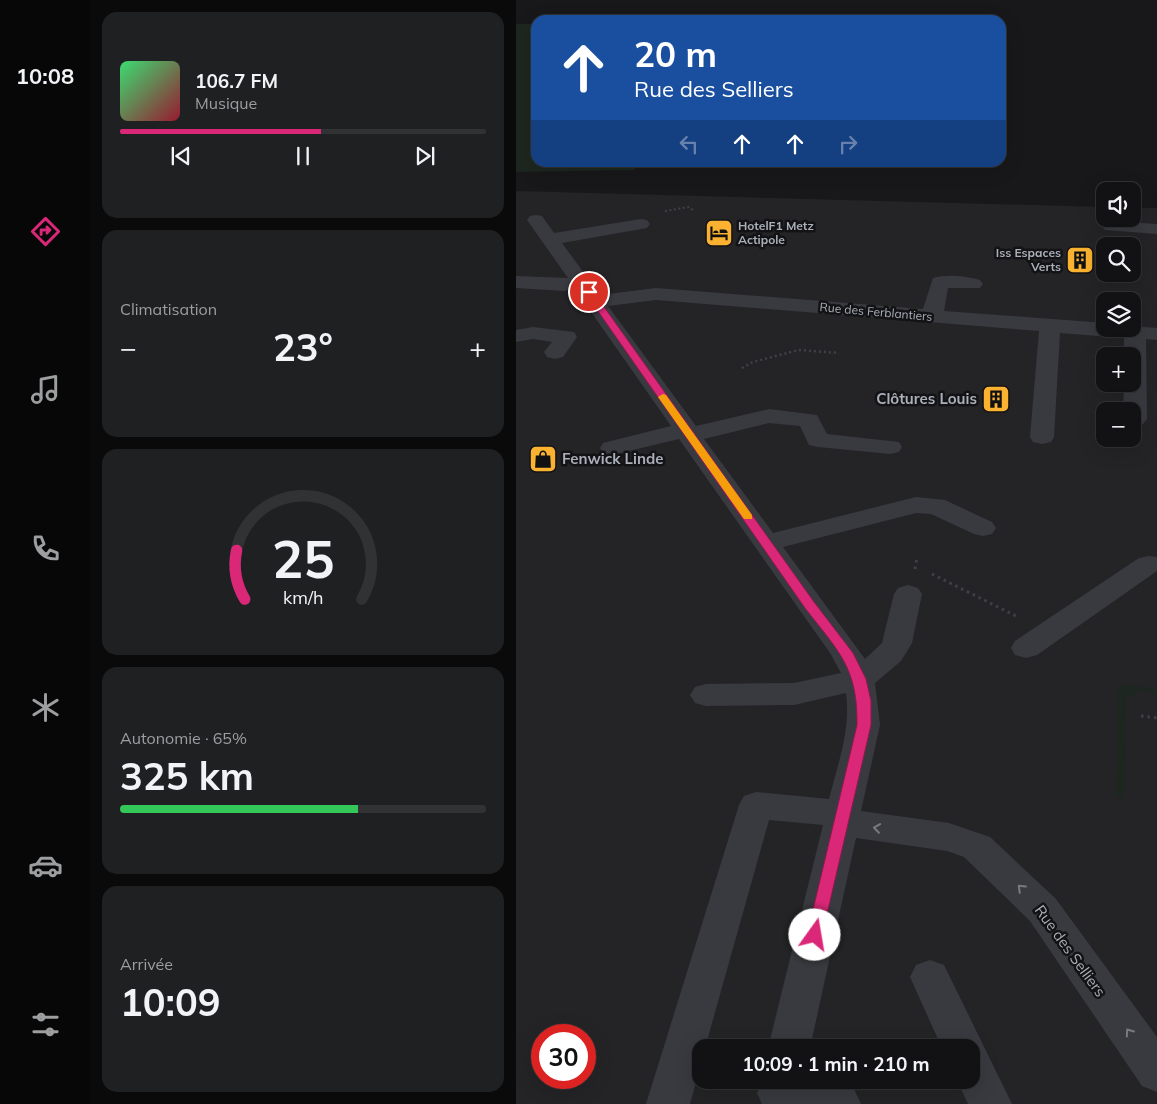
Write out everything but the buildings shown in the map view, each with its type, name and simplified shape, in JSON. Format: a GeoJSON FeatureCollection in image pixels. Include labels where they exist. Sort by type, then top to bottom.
{"type":"FeatureCollection","features":[{"type":"Feature","properties":{"kind":"street"},"geometry":{"type":"LineString","coordinates":[[641,224],[544,229],[848,656],[860,679],[864,701],[864,725],[791,1039]]}},
{"type":"Feature","properties":{"kind":"street"},"geometry":{"type":"LineString","coordinates":[[1126,227],[1157,229]]}},
{"type":"Feature","properties":{"kind":"street","name":"Rue des Ferblantiers"},"geometry":{"type":"LineString","coordinates":[[516,282],[564,285],[589,292],[656,294],[1146,333]]}},
{"type":"Feature","properties":{"kind":"street"},"geometry":{"type":"LineString","coordinates":[[932,316],[940,282],[973,284]]}},
{"type":"Feature","properties":{"kind":"street"},"geometry":{"type":"LineString","coordinates":[[1042,437],[1050,326]]}},
{"type":"Feature","properties":{"kind":"street"},"geometry":{"type":"LineString","coordinates":[[516,336],[533,332],[566,337],[555,352]]}},
{"type":"Feature","properties":{"kind":"street"},"geometry":{"type":"LineString","coordinates":[[1137,402],[1146,333]]}},
{"type":"Feature","properties":{"kind":"street"},"geometry":{"type":"LineString","coordinates":[[612,448],[769,416],[809,420],[818,440],[890,447]]}},
{"type":"Feature","properties":{"kind":"street"},"geometry":{"type":"LineString","coordinates":[[766,543],[916,506],[936,506],[983,528]]}},
{"type":"Feature","properties":{"kind":"street"},"geometry":{"type":"LineString","coordinates":[[1037,641],[1149,564]]}},
{"type":"Feature","properties":{"kind":"street"},"geometry":{"type":"LineString","coordinates":[[706,695],[794,694],[860,679],[890,654],[897,643],[908,594]]}},
{"type":"Feature","properties":{"kind":"street","name":"Rue des Selliers"},"geometry":{"type":"LineString","coordinates":[[668,1104],[756,805],[950,837],[977,847],[1043,910],[1157,1072]]}},
{"type":"Feature","properties":{"kind":"street"},"geometry":{"type":"LineString","coordinates":[[930,977],[959,1039]]}},
{"type":"Feature","properties":{"kind":"street"},"geometry":{"type":"LineString","coordinates":[[980,1083],[990,1104]]}},
{"type":"Feature","properties":{"kind":"street"},"geometry":{"type":"LineString","coordinates":[[779,1092],[840,1104]]}},
{"type":"Feature","properties":{"kind":"path"},"geometry":{"type":"LineString","coordinates":[[742,368],[753,362],[799,350],[839,353]]}},
{"type":"Feature","properties":{"kind":"path"},"geometry":{"type":"LineString","coordinates":[[916,566],[1037,641]]}},
{"type":"Feature","properties":{"kind":"path"},"geometry":{"type":"LineString","coordinates":[[1141,716],[1157,718]]}},
{"type":"Feature","properties":{"kind":"shaded area"},"geometry":{"type":"Polygon","coordinates":[[[516,24],[531,24],[531,167],[636,167],[634,170],[516,172],[516,24]]]}},
{"type":"Feature","properties":{"kind":"shaded area"},"geometry":{"type":"Polygon","coordinates":[[[516,191],[1096,207],[1096,227],[1141,227],[1141,208],[1157,208],[1157,1104],[516,1104],[516,191]]]}},
{"type":"Feature","properties":{"kind":"shaded area"},"geometry":{"type":"Polygon","coordinates":[[[1118,684],[1157,689],[1157,693],[1137,690],[1136,696],[1126,694],[1124,798],[1116,796],[1118,684]]]}},
{"type":"Feature","properties":{"kind":"slow traffic"},"geometry":{"type":"LineString","coordinates":[[663,397],[748,517]]}},
{"type":"Feature","properties":{"kind":"place","name":"HotelF1 Metz Actipole"},"geometry":{"type":"Point","coordinates":[719,233]}},
{"type":"Feature","properties":{"kind":"place","name":"Iss Espaces Verts"},"geometry":{"type":"Point","coordinates":[1080,260]}},
{"type":"Feature","properties":{"kind":"place","name":"Clôtures Louis"},"geometry":{"type":"Point","coordinates":[996,399]}},
{"type":"Feature","properties":{"kind":"place","name":"Fenwick Linde"},"geometry":{"type":"Point","coordinates":[543,459]}},
{"type":"Feature","properties":{"kind":"route"},"geometry":{"type":"LineString","coordinates":[[589,292],[848,656],[860,679],[864,701],[864,725],[815,935]]}}]}
